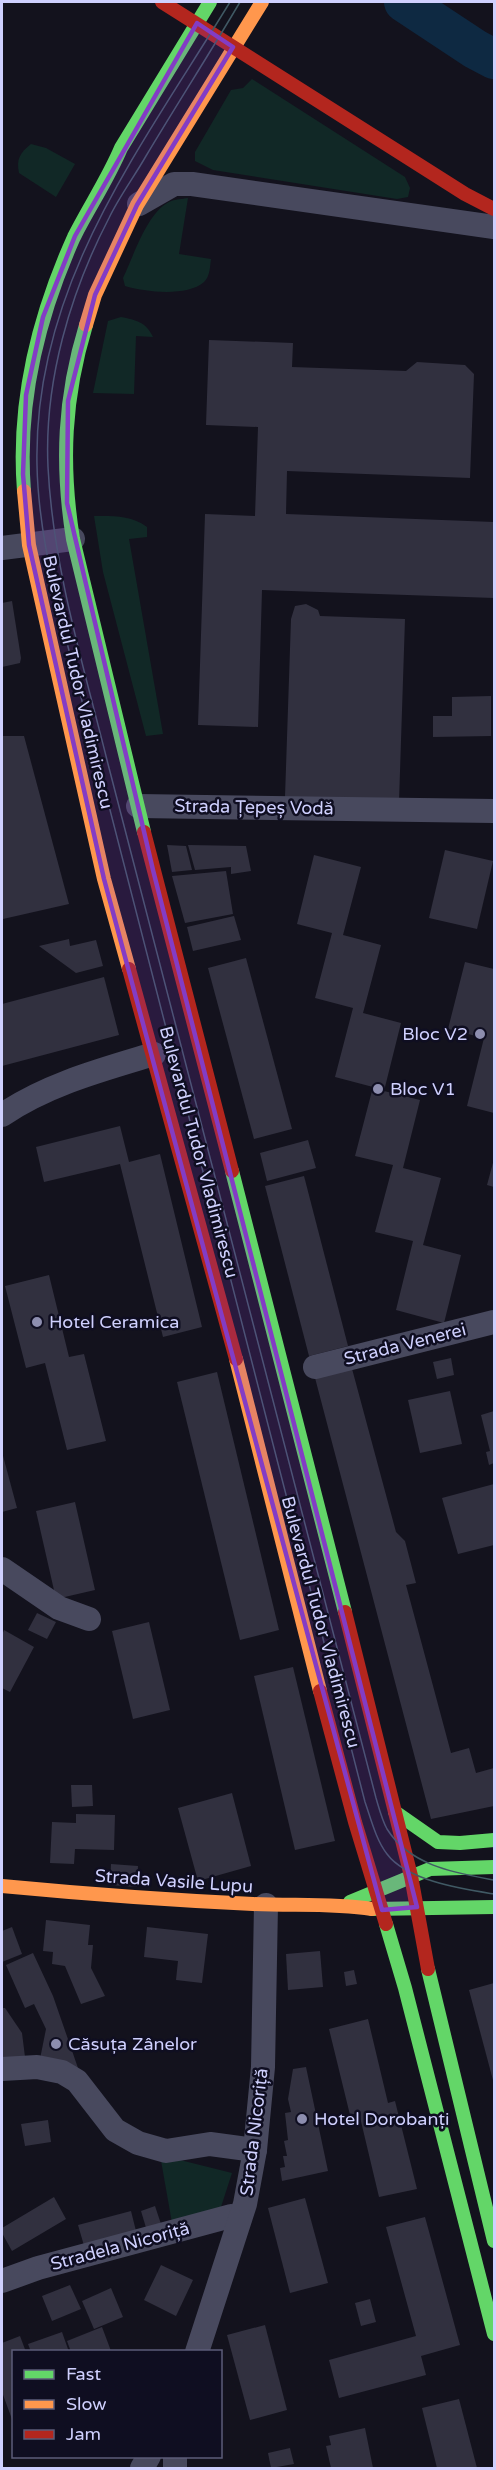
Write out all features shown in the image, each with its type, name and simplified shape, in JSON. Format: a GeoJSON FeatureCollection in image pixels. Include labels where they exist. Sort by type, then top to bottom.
{"type":"FeatureCollection","features":[{"type":"Feature","properties":{"kind":"main road"},"geometry":{"type":"LineString","coordinates":[[162,2],[465,194],[495,210]]}},
{"type":"Feature","properties":{"kind":"main road","name":"Bulevardul Tudor Vladimirescu"},"geometry":{"type":"LineString","coordinates":[[210,2],[121,148],[112,170],[75,236],[43,317],[33,359],[26,405],[23,474],[29,545],[104,879],[154,1054],[231,1341],[306,1639],[405,1988],[495,2334]]}},
{"type":"Feature","properties":{"kind":"main road","name":"Bulevardul Tudor Vladimirescu"},"geometry":{"type":"LineString","coordinates":[[261,4],[137,205],[95,295],[81,342],[68,401],[67,503],[73,539],[138,806],[411,1876],[430,1982],[495,2241]]}},
{"type":"Feature","properties":{"kind":"main road"},"geometry":{"type":"LineString","coordinates":[[395,1812],[438,1842],[495,1840]]}},
{"type":"Feature","properties":{"kind":"main road","name":"Strada Vasile Lupu"},"geometry":{"type":"LineString","coordinates":[[345,1905],[430,1869],[495,1867]]}},
{"type":"Feature","properties":{"kind":"main road","name":"Strada Vasile Lupu"},"geometry":{"type":"LineString","coordinates":[[2,1886],[135,1898],[266,1905],[345,1905],[382,1910],[417,1907],[495,1907]]}},
{"type":"Feature","properties":{"kind":"street"},"geometry":{"type":"LineString","coordinates":[[137,205],[174,184],[192,184],[495,226]]}},
{"type":"Feature","properties":{"kind":"street"},"geometry":{"type":"LineString","coordinates":[[2,548],[73,539]]}},
{"type":"Feature","properties":{"kind":"street","name":"Strada Țepeș Vodă"},"geometry":{"type":"LineString","coordinates":[[138,806],[495,811]]}},
{"type":"Feature","properties":{"kind":"street"},"geometry":{"type":"LineString","coordinates":[[2,1115],[44,1092],[83,1075],[154,1054]]}},
{"type":"Feature","properties":{"kind":"street","name":"Strada Venerei"},"geometry":{"type":"LineString","coordinates":[[315,1367],[495,1322]]}},
{"type":"Feature","properties":{"kind":"street"},"geometry":{"type":"LineString","coordinates":[[2,1569],[59,1608],[89,1619]]}},
{"type":"Feature","properties":{"kind":"street","name":"Strada Nicoriță"},"geometry":{"type":"LineString","coordinates":[[198,2350],[245,2204],[255,2150],[263,2067],[266,1905]]}},
{"type":"Feature","properties":{"kind":"street"},"geometry":{"type":"LineString","coordinates":[[2,2069],[37,2067],[62,2072],[77,2081],[115,2130],[138,2143],[166,2151],[210,2144],[255,2150]]}},
{"type":"Feature","properties":{"kind":"street","name":"Stradela Nicoriță"},"geometry":{"type":"LineString","coordinates":[[2,2281],[38,2268],[231,2216],[240,2218]]}},
{"type":"Feature","properties":{"kind":"highlighted area"},"geometry":{"type":"Polygon","coordinates":[[[197,23],[233,47],[137,205],[95,295],[68,401],[67,503],[153,870],[417,1907],[382,1910],[104,879],[29,545],[23,474],[26,395],[43,317],[75,236],[197,23]]]}},
{"type":"Feature","properties":{"kind":"green space"},"geometry":{"type":"Polygon","coordinates":[[[252,79],[405,177],[410,188],[408,197],[397,199],[213,170],[195,161],[195,152],[231,90],[243,88],[252,79]]]}},
{"type":"Feature","properties":{"kind":"green space"},"geometry":{"type":"Polygon","coordinates":[[[31,144],[46,148],[75,164],[56,197],[19,173],[20,157],[31,144]]]}},
{"type":"Feature","properties":{"kind":"green space"},"geometry":{"type":"Polygon","coordinates":[[[188,198],[179,254],[211,259],[206,280],[197,287],[187,290],[166,292],[125,286],[123,278],[154,215],[169,202],[188,198]]]}},
{"type":"Feature","properties":{"kind":"green space"},"geometry":{"type":"Polygon","coordinates":[[[121,317],[140,323],[153,337],[136,336],[134,394],[93,393],[108,321],[121,317]]]}},
{"type":"Feature","properties":{"kind":"green space"},"geometry":{"type":"Polygon","coordinates":[[[94,516],[128,518],[147,527],[147,537],[129,539],[163,734],[146,736],[103,572],[94,516]]]}},
{"type":"Feature","properties":{"kind":"green space"},"geometry":{"type":"Polygon","coordinates":[[[160,2155],[232,2173],[220,2210],[172,2223],[160,2155]]]}},
{"type":"Feature","properties":{"kind":"building"},"geometry":{"type":"Polygon","coordinates":[[[209,340],[293,343],[292,367],[406,371],[417,362],[465,365],[474,374],[470,478],[287,471],[286,514],[494,522],[494,598],[262,590],[258,727],[198,725],[205,514],[255,516],[258,427],[206,425],[209,340]]]}},
{"type":"Feature","properties":{"kind":"building"},"geometry":{"type":"Polygon","coordinates":[[[12,601],[21,658],[20,663],[2,667],[2,603],[12,601]]]}},
{"type":"Feature","properties":{"kind":"building"},"geometry":{"type":"Polygon","coordinates":[[[306,604],[318,610],[320,616],[405,619],[399,802],[285,797],[291,619],[295,606],[306,604]]]}},
{"type":"Feature","properties":{"kind":"building"},"geometry":{"type":"Polygon","coordinates":[[[491,696],[491,736],[433,737],[433,716],[452,716],[452,697],[491,696]]]}},
{"type":"Feature","properties":{"kind":"building"},"geometry":{"type":"Polygon","coordinates":[[[2,736],[24,736],[69,904],[3,919],[2,736]]]}},
{"type":"Feature","properties":{"kind":"building"},"geometry":{"type":"Polygon","coordinates":[[[167,845],[186,846],[192,870],[172,872],[167,845]]]}},
{"type":"Feature","properties":{"kind":"building"},"geometry":{"type":"Polygon","coordinates":[[[188,845],[246,846],[251,871],[231,874],[231,867],[195,870],[188,845]]]}},
{"type":"Feature","properties":{"kind":"building"},"geometry":{"type":"Polygon","coordinates":[[[445,850],[493,861],[477,929],[429,918],[445,850]]]}},
{"type":"Feature","properties":{"kind":"building","name":"Bloc V1"},"geometry":{"type":"Polygon","coordinates":[[[314,855],[361,867],[343,935],[381,945],[363,1013],[401,1023],[384,1091],[420,1100],[403,1168],[441,1178],[423,1245],[461,1255],[444,1323],[396,1310],[413,1241],[375,1232],[393,1165],[355,1156],[373,1087],[335,1077],[353,1008],[315,998],[332,933],[297,924],[314,855]]]}},
{"type":"Feature","properties":{"kind":"building"},"geometry":{"type":"Polygon","coordinates":[[[226,871],[233,914],[185,923],[172,876],[226,871]]]}},
{"type":"Feature","properties":{"kind":"building"},"geometry":{"type":"Polygon","coordinates":[[[234,916],[241,940],[193,951],[187,927],[234,916]]]}},
{"type":"Feature","properties":{"kind":"building"},"geometry":{"type":"Polygon","coordinates":[[[69,939],[70,946],[96,940],[103,966],[76,973],[39,946],[69,939]]]}},
{"type":"Feature","properties":{"kind":"building"},"geometry":{"type":"Polygon","coordinates":[[[246,958],[292,1129],[254,1139],[208,968],[246,958]]]}},
{"type":"Feature","properties":{"kind":"building","name":"Bloc V2"},"geometry":{"type":"Polygon","coordinates":[[[465,962],[494,969],[494,1113],[467,1106],[484,1038],[448,1029],[465,962]]]}},
{"type":"Feature","properties":{"kind":"building"},"geometry":{"type":"Polygon","coordinates":[[[104,977],[119,1035],[2,1066],[2,1004],[104,977]]]}},
{"type":"Feature","properties":{"kind":"building"},"geometry":{"type":"Polygon","coordinates":[[[120,1126],[129,1162],[160,1154],[202,1327],[163,1337],[120,1164],[44,1182],[36,1147],[120,1126]]]}},
{"type":"Feature","properties":{"kind":"building"},"geometry":{"type":"Polygon","coordinates":[[[308,1140],[316,1168],[267,1181],[260,1153],[308,1140]]]}},
{"type":"Feature","properties":{"kind":"building"},"geometry":{"type":"Polygon","coordinates":[[[494,1159],[494,1187],[487,1185],[494,1159]]]}},
{"type":"Feature","properties":{"kind":"building"},"geometry":{"type":"Polygon","coordinates":[[[304,1176],[348,1346],[309,1356],[265,1186],[304,1176]]]}},
{"type":"Feature","properties":{"kind":"building"},"geometry":{"type":"Polygon","coordinates":[[[49,1275],[69,1357],[84,1354],[106,1441],[67,1450],[45,1363],[26,1368],[5,1286],[49,1275]]]}},
{"type":"Feature","properties":{"kind":"building"},"geometry":{"type":"Polygon","coordinates":[[[451,1358],[454,1375],[437,1379],[433,1362],[451,1358]]]}},
{"type":"Feature","properties":{"kind":"building"},"geometry":{"type":"Polygon","coordinates":[[[351,1365],[396,1532],[405,1541],[416,1583],[406,1585],[451,1753],[469,1748],[476,1773],[494,1768],[494,1806],[431,1819],[314,1374],[351,1365]]]}},
{"type":"Feature","properties":{"kind":"building"},"geometry":{"type":"Polygon","coordinates":[[[217,1372],[279,1630],[240,1640],[177,1382],[217,1372]]]}},
{"type":"Feature","properties":{"kind":"building"},"geometry":{"type":"Polygon","coordinates":[[[450,1391],[462,1444],[420,1453],[408,1400],[450,1391]]]}},
{"type":"Feature","properties":{"kind":"building"},"geometry":{"type":"Polygon","coordinates":[[[494,1411],[494,1463],[489,1465],[486,1452],[490,1451],[481,1415],[494,1411]]]}},
{"type":"Feature","properties":{"kind":"building"},"geometry":{"type":"Polygon","coordinates":[[[2,1452],[17,1508],[2,1512],[2,1452]]]}},
{"type":"Feature","properties":{"kind":"building"},"geometry":{"type":"Polygon","coordinates":[[[494,1484],[494,1545],[458,1554],[442,1498],[494,1484]]]}},
{"type":"Feature","properties":{"kind":"building"},"geometry":{"type":"Polygon","coordinates":[[[75,1502],[95,1590],[56,1599],[36,1511],[75,1502]]]}},
{"type":"Feature","properties":{"kind":"building"},"geometry":{"type":"Polygon","coordinates":[[[37,1613],[56,1622],[47,1639],[28,1630],[37,1613]]]}},
{"type":"Feature","properties":{"kind":"building"},"geometry":{"type":"Polygon","coordinates":[[[149,1622],[170,1710],[133,1719],[112,1631],[149,1622]]]}},
{"type":"Feature","properties":{"kind":"building"},"geometry":{"type":"Polygon","coordinates":[[[4,1630],[34,1647],[10,1692],[2,1688],[2,1635],[4,1630]]]}},
{"type":"Feature","properties":{"kind":"building"},"geometry":{"type":"Polygon","coordinates":[[[293,1667],[335,1841],[295,1850],[254,1676],[293,1667]]]}},
{"type":"Feature","properties":{"kind":"building"},"geometry":{"type":"Polygon","coordinates":[[[71,1785],[92,1785],[93,1806],[72,1807],[71,1785]]]}},
{"type":"Feature","properties":{"kind":"building"},"geometry":{"type":"Polygon","coordinates":[[[232,1793],[251,1866],[198,1881],[178,1808],[232,1793]]]}},
{"type":"Feature","properties":{"kind":"building"},"geometry":{"type":"Polygon","coordinates":[[[76,1814],[115,1815],[114,1850],[75,1849],[74,1864],[50,1863],[52,1822],[76,1823],[76,1814]]]}},
{"type":"Feature","properties":{"kind":"building"},"geometry":{"type":"Polygon","coordinates":[[[111,1864],[138,1866],[137,1887],[110,1885],[111,1864]]]}},
{"type":"Feature","properties":{"kind":"building"},"geometry":{"type":"Polygon","coordinates":[[[46,1920],[90,1925],[88,1945],[93,1945],[91,1968],[105,1996],[81,2004],[65,1966],[52,1964],[53,1952],[43,1951],[46,1920]]]}},
{"type":"Feature","properties":{"kind":"building"},"geometry":{"type":"Polygon","coordinates":[[[12,1927],[22,1954],[2,1962],[2,1931],[12,1927]]]}},
{"type":"Feature","properties":{"kind":"building"},"geometry":{"type":"Polygon","coordinates":[[[147,1927],[208,1934],[202,1983],[176,1980],[178,1961],[144,1957],[147,1927]]]}},
{"type":"Feature","properties":{"kind":"building"},"geometry":{"type":"Polygon","coordinates":[[[320,1951],[323,1987],[288,1990],[286,1954],[320,1951]]]}},
{"type":"Feature","properties":{"kind":"building"},"geometry":{"type":"Polygon","coordinates":[[[33,1953],[53,1996],[78,2068],[40,2059],[46,2029],[34,2004],[25,2008],[6,1965],[33,1953]]]}},
{"type":"Feature","properties":{"kind":"building"},"geometry":{"type":"Polygon","coordinates":[[[354,1970],[357,1984],[346,1986],[344,1972],[354,1970]]]}},
{"type":"Feature","properties":{"kind":"building"},"geometry":{"type":"Polygon","coordinates":[[[494,1983],[494,2084],[469,1990],[494,1983]]]}},
{"type":"Feature","properties":{"kind":"building"},"geometry":{"type":"Polygon","coordinates":[[[2,2008],[5,2008],[22,2033],[25,2057],[2,2059],[2,2008]]]}},
{"type":"Feature","properties":{"kind":"building"},"geometry":{"type":"Polygon","coordinates":[[[368,2019],[388,2103],[395,2101],[417,2189],[379,2197],[359,2113],[350,2115],[329,2029],[368,2019]]]}},
{"type":"Feature","properties":{"kind":"building","name":"Hotel Dorobanți"},"geometry":{"type":"Polygon","coordinates":[[[306,2067],[328,2171],[282,2181],[280,2168],[285,2167],[283,2156],[287,2156],[284,2141],[288,2140],[285,2113],[291,2112],[288,2099],[293,2069],[306,2067]]]}},
{"type":"Feature","properties":{"kind":"building"},"geometry":{"type":"Polygon","coordinates":[[[48,2120],[51,2142],[25,2146],[21,2124],[48,2120]]]}},
{"type":"Feature","properties":{"kind":"building"},"geometry":{"type":"Polygon","coordinates":[[[54,2197],[66,2219],[12,2251],[2,2233],[2,2228],[54,2197]]]}},
{"type":"Feature","properties":{"kind":"building"},"geometry":{"type":"Polygon","coordinates":[[[305,2198],[328,2283],[290,2293],[268,2208],[305,2198]]]}},
{"type":"Feature","properties":{"kind":"building"},"geometry":{"type":"Polygon","coordinates":[[[155,2206],[162,2227],[147,2231],[141,2211],[155,2206]]]}},
{"type":"Feature","properties":{"kind":"building"},"geometry":{"type":"Polygon","coordinates":[[[131,2211],[137,2235],[85,2249],[78,2225],[131,2211]]]}},
{"type":"Feature","properties":{"kind":"building"},"geometry":{"type":"Polygon","coordinates":[[[425,2217],[460,2345],[421,2356],[426,2375],[339,2398],[329,2360],[416,2336],[386,2227],[425,2217]]]}},
{"type":"Feature","properties":{"kind":"building"},"geometry":{"type":"Polygon","coordinates":[[[161,2265],[193,2280],[176,2316],[144,2300],[161,2265]]]}},
{"type":"Feature","properties":{"kind":"building"},"geometry":{"type":"Polygon","coordinates":[[[70,2285],[81,2309],[52,2321],[42,2296],[70,2285]]]}},
{"type":"Feature","properties":{"kind":"building"},"geometry":{"type":"Polygon","coordinates":[[[111,2288],[123,2317],[94,2329],[82,2301],[111,2288]]]}},
{"type":"Feature","properties":{"kind":"building"},"geometry":{"type":"Polygon","coordinates":[[[370,2299],[376,2322],[361,2326],[355,2303],[370,2299]]]}},
{"type":"Feature","properties":{"kind":"building"},"geometry":{"type":"Polygon","coordinates":[[[265,2325],[287,2410],[250,2420],[227,2335],[265,2325]]]}},
{"type":"Feature","properties":{"kind":"building"},"geometry":{"type":"Polygon","coordinates":[[[102,2327],[111,2350],[70,2350],[67,2341],[102,2327]]]}},
{"type":"Feature","properties":{"kind":"building"},"geometry":{"type":"Polygon","coordinates":[[[62,2332],[68,2350],[30,2350],[28,2344],[62,2332]]]}},
{"type":"Feature","properties":{"kind":"building"},"geometry":{"type":"Polygon","coordinates":[[[20,2336],[25,2350],[12,2350],[12,2419],[2,2392],[2,2343],[20,2336]]]}},
{"type":"Feature","properties":{"kind":"building"},"geometry":{"type":"Polygon","coordinates":[[[459,2399],[477,2468],[437,2468],[422,2408],[459,2399]]]}},
{"type":"Feature","properties":{"kind":"building"},"geometry":{"type":"Polygon","coordinates":[[[365,2428],[373,2468],[331,2468],[326,2446],[331,2445],[329,2436],[365,2428]]]}},
{"type":"Feature","properties":{"kind":"building"},"geometry":{"type":"Polygon","coordinates":[[[290,2448],[294,2464],[271,2468],[268,2453],[290,2448]]]}},
{"type":"Feature","properties":{"kind":"waterway"},"geometry":{"type":"LineString","coordinates":[[404,2],[494,59]]}},
{"type":"Feature","properties":{"kind":"tram line"},"geometry":{"type":"LineString","coordinates":[[230,2],[129,165],[99,221],[73,278],[53,337],[40,399],[37,465],[43,528],[64,631],[365,1802],[380,1842],[396,1863],[408,1871],[436,1882],[494,1894]]}},
{"type":"Feature","properties":{"kind":"tram line"},"geometry":{"type":"LineString","coordinates":[[240,2],[113,210],[82,277],[62,339],[50,403],[48,467],[56,542],[80,654],[381,1814],[387,1829],[397,1842],[421,1860],[450,1871],[494,1880]]}},
{"type":"Feature","properties":{"kind":"traffic: fast"},"geometry":{"type":"LineString","coordinates":[[24,491],[24,425],[27,393],[41,329],[61,267],[74,237],[121,148],[210,2]]}},
{"type":"Feature","properties":{"kind":"traffic: fast"},"geometry":{"type":"LineString","coordinates":[[86,325],[69,405],[66,457],[69,511],[73,539],[144,832]]}},
{"type":"Feature","properties":{"kind":"traffic: fast"},"geometry":{"type":"LineString","coordinates":[[232,1171],[345,1612]]}},
{"type":"Feature","properties":{"kind":"traffic: fast"},"geometry":{"type":"LineString","coordinates":[[395,1812],[438,1842],[494,1840]]}},
{"type":"Feature","properties":{"kind":"traffic: fast"},"geometry":{"type":"LineString","coordinates":[[350,1902],[430,1869],[494,1867]]}},
{"type":"Feature","properties":{"kind":"traffic: fast"},"geometry":{"type":"LineString","coordinates":[[372,1909],[494,1907]]}},
{"type":"Feature","properties":{"kind":"traffic: fast"},"geometry":{"type":"LineString","coordinates":[[386,1924],[405,1988],[494,2334]]}},
{"type":"Feature","properties":{"kind":"traffic: fast"},"geometry":{"type":"LineString","coordinates":[[428,1969],[494,2241]]}},
{"type":"Feature","properties":{"kind":"traffic: slow"},"geometry":{"type":"LineString","coordinates":[[86,325],[95,295],[137,205],[262,2]]}},
{"type":"Feature","properties":{"kind":"traffic: slow"},"geometry":{"type":"LineString","coordinates":[[24,491],[29,545],[104,879],[129,969]]}},
{"type":"Feature","properties":{"kind":"traffic: slow"},"geometry":{"type":"LineString","coordinates":[[236,1359],[320,1691]]}},
{"type":"Feature","properties":{"kind":"traffic: slow"},"geometry":{"type":"LineString","coordinates":[[2,1886],[190,1901],[372,1909]]}},
{"type":"Feature","properties":{"kind":"traffic: jam"},"geometry":{"type":"LineString","coordinates":[[162,2],[465,194],[494,209]]}},
{"type":"Feature","properties":{"kind":"traffic: jam"},"geometry":{"type":"LineString","coordinates":[[144,832],[232,1171]]}},
{"type":"Feature","properties":{"kind":"traffic: jam"},"geometry":{"type":"LineString","coordinates":[[129,969],[236,1359]]}},
{"type":"Feature","properties":{"kind":"traffic: jam"},"geometry":{"type":"LineString","coordinates":[[345,1612],[411,1876],[428,1969]]}},
{"type":"Feature","properties":{"kind":"traffic: jam"},"geometry":{"type":"LineString","coordinates":[[320,1691],[355,1822],[386,1924]]}},
{"type":"Feature","properties":{"kind":"place","name":"Bloc V2"},"geometry":{"type":"Point","coordinates":[480,1034]}},
{"type":"Feature","properties":{"kind":"place","name":"Bloc V1"},"geometry":{"type":"Point","coordinates":[378,1089]}},
{"type":"Feature","properties":{"kind":"place","name":"Hotel Ceramica"},"geometry":{"type":"Point","coordinates":[37,1322]}},
{"type":"Feature","properties":{"kind":"place","name":"Căsuța Zânelor"},"geometry":{"type":"Point","coordinates":[56,2044]}},
{"type":"Feature","properties":{"kind":"place","name":"Hotel Dorobanți"},"geometry":{"type":"Point","coordinates":[302,2119]}}]}
